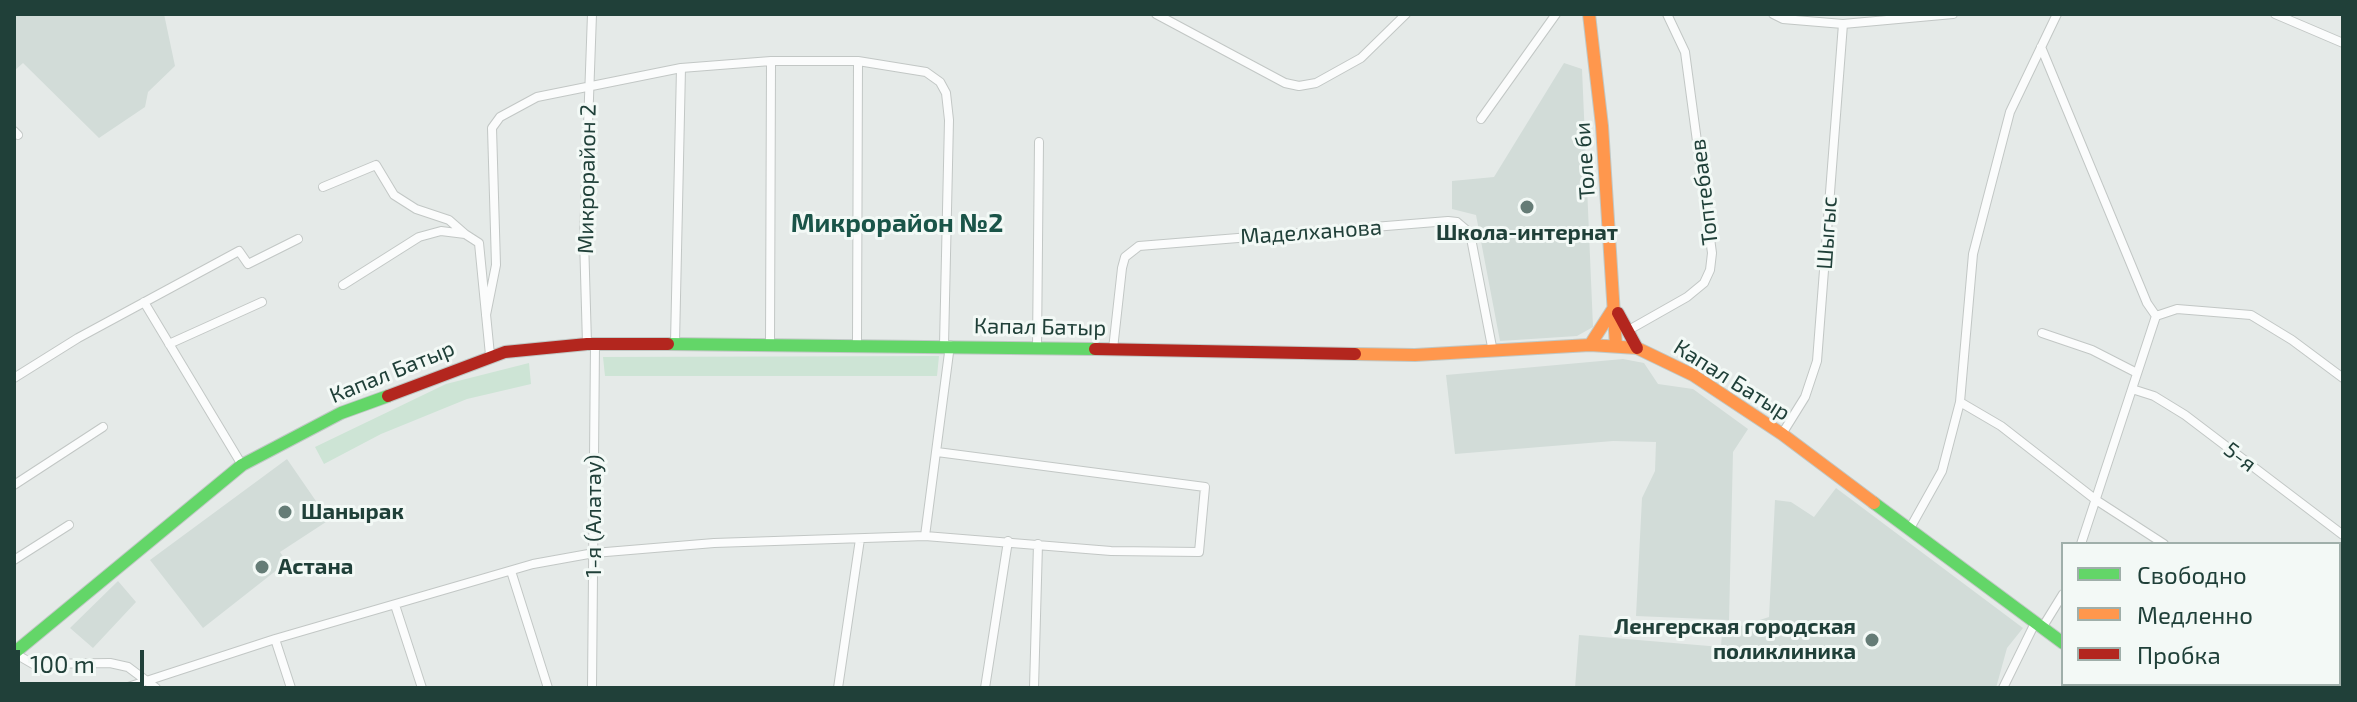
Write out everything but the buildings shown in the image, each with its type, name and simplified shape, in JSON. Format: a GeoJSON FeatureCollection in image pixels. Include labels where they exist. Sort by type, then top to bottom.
{"type":"FeatureCollection","features":[{"type":"Feature","properties":{"kind":"main road","name":"Толе би"},"geometry":{"type":"LineString","coordinates":[[1589,14],[1602,126],[1616,346]]}},
{"type":"Feature","properties":{"kind":"main road"},"geometry":{"type":"LineString","coordinates":[[1615,307],[1637,348]]}},
{"type":"Feature","properties":{"kind":"main road"},"geometry":{"type":"LineString","coordinates":[[1590,345],[1615,307]]}},
{"type":"Feature","properties":{"kind":"main road","name":"Капал Батыр"},"geometry":{"type":"LineString","coordinates":[[14,653],[242,465],[341,413],[490,355],[591,344],[675,343],[857,342],[1272,354],[1493,352],[1590,345],[1637,348],[1693,375],[1782,434],[2061,642]]}},
{"type":"Feature","properties":{"kind":"street","name":"Микрорайон 2"},"geometry":{"type":"LineString","coordinates":[[591,344],[584,238],[592,14]]}},
{"type":"Feature","properties":{"kind":"street"},"geometry":{"type":"LineString","coordinates":[[1156,14],[1285,83],[1299,86],[1316,83],[1361,58],[1406,14]]}},
{"type":"Feature","properties":{"kind":"street"},"geometry":{"type":"LineString","coordinates":[[1481,119],[1556,14]]}},
{"type":"Feature","properties":{"kind":"street","name":"Топтебаев"},"geometry":{"type":"LineString","coordinates":[[1627,331],[1687,297],[1704,283],[1710,270],[1712,253],[1685,52],[1667,14]]}},
{"type":"Feature","properties":{"kind":"street"},"geometry":{"type":"LineString","coordinates":[[1773,14],[1783,19],[1843,24],[1953,14]]}},
{"type":"Feature","properties":{"kind":"street"},"geometry":{"type":"LineString","coordinates":[[1909,530],[1942,471],[1960,402],[1973,254],[2010,112],[2057,14]]}},
{"type":"Feature","properties":{"kind":"street"},"geometry":{"type":"LineString","coordinates":[[2275,14],[2343,43]]}},
{"type":"Feature","properties":{"kind":"street","name":"Шыгыс"},"geometry":{"type":"LineString","coordinates":[[1782,434],[1805,397],[1817,361],[1843,24]]}},
{"type":"Feature","properties":{"kind":"street"},"geometry":{"type":"LineString","coordinates":[[2041,47],[2147,303],[2156,316]]}},
{"type":"Feature","properties":{"kind":"street"},"geometry":{"type":"LineString","coordinates":[[486,315],[496,265],[492,128],[500,117],[537,97],[681,68],[771,61],[858,61],[926,72],[940,82],[946,93],[949,120],[947,345],[925,536]]}},
{"type":"Feature","properties":{"kind":"street"},"geometry":{"type":"LineString","coordinates":[[770,343],[771,61]]}},
{"type":"Feature","properties":{"kind":"street"},"geometry":{"type":"LineString","coordinates":[[857,342],[858,61]]}},
{"type":"Feature","properties":{"kind":"street"},"geometry":{"type":"LineString","coordinates":[[675,343],[681,68]]}},
{"type":"Feature","properties":{"kind":"street"},"geometry":{"type":"LineString","coordinates":[[1037,347],[1039,142]]}},
{"type":"Feature","properties":{"kind":"street"},"geometry":{"type":"LineString","coordinates":[[323,187],[376,165],[394,195],[416,209],[449,220],[479,243],[490,355]]}},
{"type":"Feature","properties":{"kind":"street","name":"Маделханова"},"geometry":{"type":"LineString","coordinates":[[1113,349],[1122,268],[1125,257],[1139,246],[1448,221],[1457,222],[1470,233],[1493,352]]}},
{"type":"Feature","properties":{"kind":"street"},"geometry":{"type":"LineString","coordinates":[[343,285],[419,237],[441,231],[465,234]]}},
{"type":"Feature","properties":{"kind":"street"},"geometry":{"type":"LineString","coordinates":[[14,378],[239,251],[248,264],[298,239]]}},
{"type":"Feature","properties":{"kind":"street"},"geometry":{"type":"LineString","coordinates":[[144,302],[242,465]]}},
{"type":"Feature","properties":{"kind":"street"},"geometry":{"type":"LineString","coordinates":[[169,344],[262,302]]}},
{"type":"Feature","properties":{"kind":"street"},"geometry":{"type":"LineString","coordinates":[[2156,316],[2177,309],[2251,315],[2292,340],[2343,378]]}},
{"type":"Feature","properties":{"kind":"street"},"geometry":{"type":"LineString","coordinates":[[2082,542],[2156,316]]}},
{"type":"Feature","properties":{"kind":"street"},"geometry":{"type":"LineString","coordinates":[[2042,333],[2092,350],[2137,373]]}},
{"type":"Feature","properties":{"kind":"street","name":"1-я (Алатау)"},"geometry":{"type":"LineString","coordinates":[[591,344],[592,688]]}},
{"type":"Feature","properties":{"kind":"street","name":"5-я"},"geometry":{"type":"LineString","coordinates":[[2132,389],[2154,396],[2185,415],[2343,535]]}},
{"type":"Feature","properties":{"kind":"street"},"geometry":{"type":"LineString","coordinates":[[1960,402],[2001,426],[2096,500],[2161,542]]}},
{"type":"Feature","properties":{"kind":"street"},"geometry":{"type":"LineString","coordinates":[[14,485],[103,427]]}},
{"type":"Feature","properties":{"kind":"street"},"geometry":{"type":"LineString","coordinates":[[125,688],[275,639],[511,571],[594,553],[714,543],[925,536],[1111,551],[1199,552],[1205,487],[937,452]]}},
{"type":"Feature","properties":{"kind":"street"},"geometry":{"type":"LineString","coordinates":[[14,560],[69,525]]}},
{"type":"Feature","properties":{"kind":"street"},"geometry":{"type":"LineString","coordinates":[[838,688],[860,539]]}},
{"type":"Feature","properties":{"kind":"street"},"geometry":{"type":"LineString","coordinates":[[985,688],[1008,541]]}},
{"type":"Feature","properties":{"kind":"street"},"geometry":{"type":"LineString","coordinates":[[1034,688],[1038,544]]}},
{"type":"Feature","properties":{"kind":"street"},"geometry":{"type":"LineString","coordinates":[[511,571],[548,688]]}},
{"type":"Feature","properties":{"kind":"street"},"geometry":{"type":"LineString","coordinates":[[2003,688],[2039,626],[2061,597]]}},
{"type":"Feature","properties":{"kind":"street"},"geometry":{"type":"LineString","coordinates":[[395,605],[422,688]]}},
{"type":"Feature","properties":{"kind":"street"},"geometry":{"type":"LineString","coordinates":[[275,639],[291,688]]}},
{"type":"Feature","properties":{"kind":"street"},"geometry":{"type":"LineString","coordinates":[[14,653],[33,664],[110,663],[128,667],[156,688]]}},
{"type":"Feature","properties":{"kind":"shaded area"},"geometry":{"type":"Polygon","coordinates":[[[14,14],[164,14],[175,66],[148,92],[145,107],[99,138],[23,63],[14,71],[14,14]]]}},
{"type":"Feature","properties":{"kind":"shaded area"},"geometry":{"type":"Polygon","coordinates":[[[1564,63],[1582,69],[1593,327],[1577,336],[1500,341],[1476,215],[1452,209],[1452,181],[1494,177],[1564,63]]]}},
{"type":"Feature","properties":{"kind":"shaded area"},"geometry":{"type":"Polygon","coordinates":[[[1623,359],[1644,363],[1658,384],[1693,389],[1748,429],[1733,452],[1729,620],[1636,616],[1642,498],[1655,471],[1656,442],[1613,441],[1455,454],[1446,375],[1623,359]]]}},
{"type":"Feature","properties":{"kind":"shaded area"},"geometry":{"type":"Polygon","coordinates":[[[287,459],[329,520],[280,552],[287,562],[203,628],[150,560],[287,459]]]}},
{"type":"Feature","properties":{"kind":"shaded area"},"geometry":{"type":"Polygon","coordinates":[[[1836,488],[2023,628],[2007,648],[1996,688],[1575,688],[1579,635],[1721,647],[1722,632],[1769,617],[1775,500],[1791,502],[1814,517],[1836,488]]]}},
{"type":"Feature","properties":{"kind":"shaded area"},"geometry":{"type":"Polygon","coordinates":[[[118,581],[136,602],[93,648],[70,628],[118,581]]]}},
{"type":"Feature","properties":{"kind":"shaded area"},"geometry":{"type":"Polygon","coordinates":[[[2220,686],[2318,686],[2317,688],[2220,686]]]}},
{"type":"Feature","properties":{"kind":"green space"},"geometry":{"type":"Polygon","coordinates":[[[939,356],[937,376],[605,376],[603,357],[939,356]]]}},
{"type":"Feature","properties":{"kind":"green space"},"geometry":{"type":"Polygon","coordinates":[[[529,363],[531,384],[467,399],[381,434],[324,464],[315,447],[446,384],[529,363]]]}},
{"type":"Feature","properties":{"kind":"traffic: fast"},"geometry":{"type":"LineString","coordinates":[[668,344],[1095,349]]}},
{"type":"Feature","properties":{"kind":"traffic: fast"},"geometry":{"type":"LineString","coordinates":[[14,653],[242,465],[341,413],[388,396]]}},
{"type":"Feature","properties":{"kind":"traffic: fast"},"geometry":{"type":"LineString","coordinates":[[1874,503],[2061,642]]}},
{"type":"Feature","properties":{"kind":"traffic: slow"},"geometry":{"type":"LineString","coordinates":[[1589,14],[1602,126],[1616,346]]}},
{"type":"Feature","properties":{"kind":"traffic: slow"},"geometry":{"type":"LineString","coordinates":[[1590,345],[1613,309]]}},
{"type":"Feature","properties":{"kind":"traffic: slow"},"geometry":{"type":"LineString","coordinates":[[1355,354],[1415,355],[1590,345],[1637,348],[1693,375],[1782,434],[1874,503]]}},
{"type":"Feature","properties":{"kind":"traffic: jam"},"geometry":{"type":"LineString","coordinates":[[1618,313],[1637,348]]}},
{"type":"Feature","properties":{"kind":"traffic: jam"},"geometry":{"type":"LineString","coordinates":[[388,396],[505,352],[587,344],[668,344]]}},
{"type":"Feature","properties":{"kind":"traffic: jam"},"geometry":{"type":"LineString","coordinates":[[1095,349],[1355,354]]}},
{"type":"Feature","properties":{"kind":"place","name":"Школа-интернат"},"geometry":{"type":"Point","coordinates":[1527,207]}},
{"type":"Feature","properties":{"kind":"place","name":"Шанырак"},"geometry":{"type":"Point","coordinates":[285,512]}},
{"type":"Feature","properties":{"kind":"place","name":"Астана"},"geometry":{"type":"Point","coordinates":[262,567]}},
{"type":"Feature","properties":{"kind":"place","name":"Ленгерская городская поликлиника"},"geometry":{"type":"Point","coordinates":[1872,640]}},
{"type":"Feature","properties":{"kind":"district","name":"Микрорайон №2"},"geometry":{"type":"Point","coordinates":[897,223]}}]}
